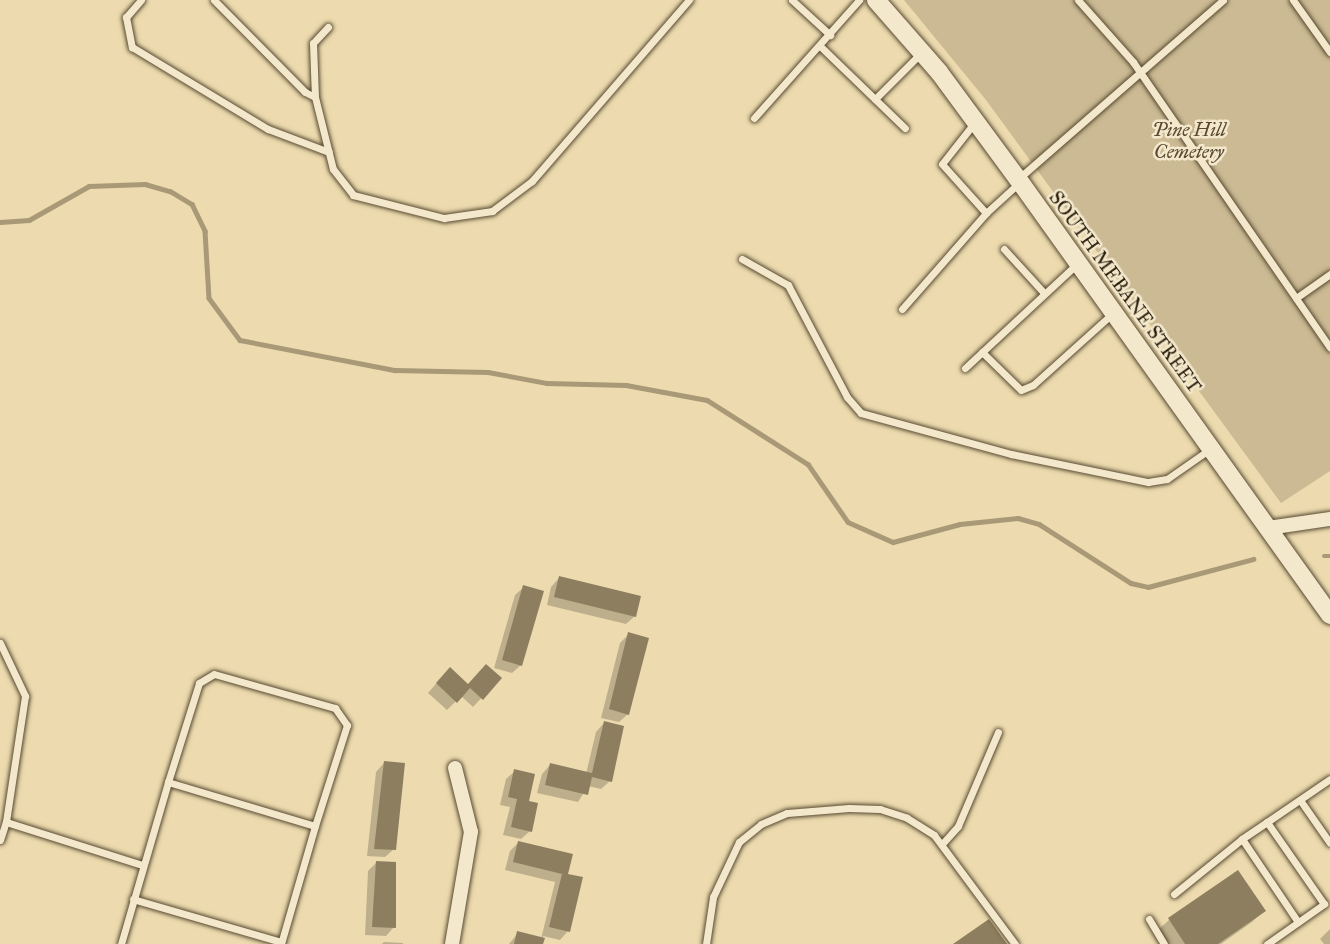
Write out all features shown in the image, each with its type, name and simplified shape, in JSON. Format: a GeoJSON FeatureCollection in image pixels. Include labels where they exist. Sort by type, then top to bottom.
{"type":"FeatureCollection","features":[{"type":"Feature","properties":{"kind":"street","name":"SOUTH MEBANE STREET"},"geometry":{"type":"LineString","coordinates":[[876,0],[922,52],[1019,180],[1330,615]]}},
{"type":"Feature","properties":{"kind":"street"},"geometry":{"type":"LineString","coordinates":[[1268,528],[1330,519]]}},
{"type":"Feature","properties":{"kind":"street"},"geometry":{"type":"LineString","coordinates":[[452,944],[471,832],[454,768]]}},
{"type":"Feature","properties":{"kind":"lane"},"geometry":{"type":"LineString","coordinates":[[141,0],[126,17],[132,47],[268,129],[329,152]]}},
{"type":"Feature","properties":{"kind":"lane"},"geometry":{"type":"LineString","coordinates":[[214,0],[305,92],[315,97]]}},
{"type":"Feature","properties":{"kind":"lane"},"geometry":{"type":"LineString","coordinates":[[328,27],[313,43],[315,97],[333,169],[353,195],[444,218],[492,211],[532,181],[690,0]]}},
{"type":"Feature","properties":{"kind":"lane"},"geometry":{"type":"LineString","coordinates":[[792,0],[830,35]]}},
{"type":"Feature","properties":{"kind":"lane"},"geometry":{"type":"LineString","coordinates":[[754,118],[859,0]]}},
{"type":"Feature","properties":{"kind":"lane"},"geometry":{"type":"LineString","coordinates":[[1078,0],[1141,73],[1180,136],[1330,348]]}},
{"type":"Feature","properties":{"kind":"lane"},"geometry":{"type":"LineString","coordinates":[[902,309],[986,213],[1019,180],[1223,0]]}},
{"type":"Feature","properties":{"kind":"lane"},"geometry":{"type":"LineString","coordinates":[[1293,0],[1330,52]]}},
{"type":"Feature","properties":{"kind":"lane"},"geometry":{"type":"LineString","coordinates":[[820,46],[905,128]]}},
{"type":"Feature","properties":{"kind":"lane"},"geometry":{"type":"LineString","coordinates":[[875,99],[922,52]]}},
{"type":"Feature","properties":{"kind":"lane"},"geometry":{"type":"LineString","coordinates":[[976,122],[942,158],[942,164],[986,213]]}},
{"type":"Feature","properties":{"kind":"lane"},"geometry":{"type":"LineString","coordinates":[[1004,249],[1044,293]]}},
{"type":"Feature","properties":{"kind":"lane"},"geometry":{"type":"LineString","coordinates":[[742,259],[788,285],[847,397],[861,414],[1012,454],[1148,482],[1173,475],[1211,448]]}},
{"type":"Feature","properties":{"kind":"lane"},"geometry":{"type":"LineString","coordinates":[[965,368],[1078,262]]}},
{"type":"Feature","properties":{"kind":"lane"},"geometry":{"type":"LineString","coordinates":[[1296,298],[1330,274]]}},
{"type":"Feature","properties":{"kind":"lane"},"geometry":{"type":"LineString","coordinates":[[982,352],[1021,390],[1033,385],[1114,313]]}},
{"type":"Feature","properties":{"kind":"lane"},"geometry":{"type":"LineString","coordinates":[[0,643],[25,696],[6,822],[0,840]]}},
{"type":"Feature","properties":{"kind":"lane"},"geometry":{"type":"LineString","coordinates":[[121,944],[142,865],[199,683],[214,674],[335,708],[347,725],[281,943],[133,899]]}},
{"type":"Feature","properties":{"kind":"lane"},"geometry":{"type":"LineString","coordinates":[[942,844],[958,826],[998,732]]}},
{"type":"Feature","properties":{"kind":"lane"},"geometry":{"type":"LineString","coordinates":[[1174,894],[1242,839],[1330,779]]}},
{"type":"Feature","properties":{"kind":"lane"},"geometry":{"type":"LineString","coordinates":[[168,782],[315,826]]}},
{"type":"Feature","properties":{"kind":"lane"},"geometry":{"type":"LineString","coordinates":[[1300,800],[1330,843]]}},
{"type":"Feature","properties":{"kind":"lane"},"geometry":{"type":"LineString","coordinates":[[706,944],[713,897],[724,866],[739,842],[769,820],[818,808],[880,809],[907,818],[942,844],[1015,944]]}},
{"type":"Feature","properties":{"kind":"lane"},"geometry":{"type":"LineString","coordinates":[[6,822],[142,865]]}},
{"type":"Feature","properties":{"kind":"lane"},"geometry":{"type":"LineString","coordinates":[[1267,822],[1327,902],[1267,944]]}},
{"type":"Feature","properties":{"kind":"lane"},"geometry":{"type":"LineString","coordinates":[[1242,839],[1298,922]]}},
{"type":"Feature","properties":{"kind":"lane"},"geometry":{"type":"LineString","coordinates":[[1149,919],[1164,944]]}},
{"type":"Feature","properties":{"kind":"green space","name":"Pine Hill Cemetery"},"geometry":{"type":"Polygon","coordinates":[[[904,0],[1330,0],[1330,471],[1281,503],[986,100],[904,0]]]}},
{"type":"Feature","properties":{"kind":"building"},"geometry":{"type":"Polygon","coordinates":[[[559,576],[641,596],[636,617],[554,597],[559,576]]]}},
{"type":"Feature","properties":{"kind":"building"},"geometry":{"type":"Polygon","coordinates":[[[523,585],[544,591],[522,666],[502,660],[523,585]]]}},
{"type":"Feature","properties":{"kind":"building"},"geometry":{"type":"Polygon","coordinates":[[[628,632],[649,638],[629,715],[609,709],[628,632]]]}},
{"type":"Feature","properties":{"kind":"building"},"geometry":{"type":"Polygon","coordinates":[[[486,664],[502,678],[483,700],[470,688],[457,703],[436,683],[450,667],[468,684],[486,664]]]}},
{"type":"Feature","properties":{"kind":"building"},"geometry":{"type":"Polygon","coordinates":[[[604,721],[624,726],[612,782],[592,777],[588,795],[545,785],[550,763],[592,773],[604,721]]]}},
{"type":"Feature","properties":{"kind":"building"},"geometry":{"type":"Polygon","coordinates":[[[384,761],[405,763],[396,850],[374,849],[384,761]]]}},
{"type":"Feature","properties":{"kind":"building"},"geometry":{"type":"Polygon","coordinates":[[[514,769],[535,774],[529,801],[538,803],[532,832],[511,827],[517,799],[508,797],[514,769]]]}},
{"type":"Feature","properties":{"kind":"building"},"geometry":{"type":"Polygon","coordinates":[[[518,841],[573,854],[568,874],[583,877],[570,932],[549,927],[562,874],[513,862],[518,841]]]}},
{"type":"Feature","properties":{"kind":"building"},"geometry":{"type":"Polygon","coordinates":[[[376,861],[396,862],[396,928],[372,927],[376,861]]]}},
{"type":"Feature","properties":{"kind":"building"},"geometry":{"type":"Polygon","coordinates":[[[1238,870],[1266,911],[1218,944],[1185,944],[1168,918],[1238,870]]]}},
{"type":"Feature","properties":{"kind":"building"},"geometry":{"type":"Polygon","coordinates":[[[989,919],[1007,944],[953,944],[989,919]]]}},
{"type":"Feature","properties":{"kind":"building"},"geometry":{"type":"Polygon","coordinates":[[[517,931],[545,938],[543,944],[514,944],[517,931]]]}},
{"type":"Feature","properties":{"kind":"waterway"},"geometry":{"type":"LineString","coordinates":[[0,222],[29,220],[89,186],[145,184],[170,191],[192,204],[205,231],[209,298],[240,340],[395,370],[488,372],[547,383],[626,385],[707,400],[808,464],[848,522],[893,542],[960,524],[1018,518],[1039,524],[1131,583],[1148,587],[1253,559]]}},
{"type":"Feature","properties":{"kind":"waterway"},"geometry":{"type":"LineString","coordinates":[[1324,556],[1330,556]]}}]}
